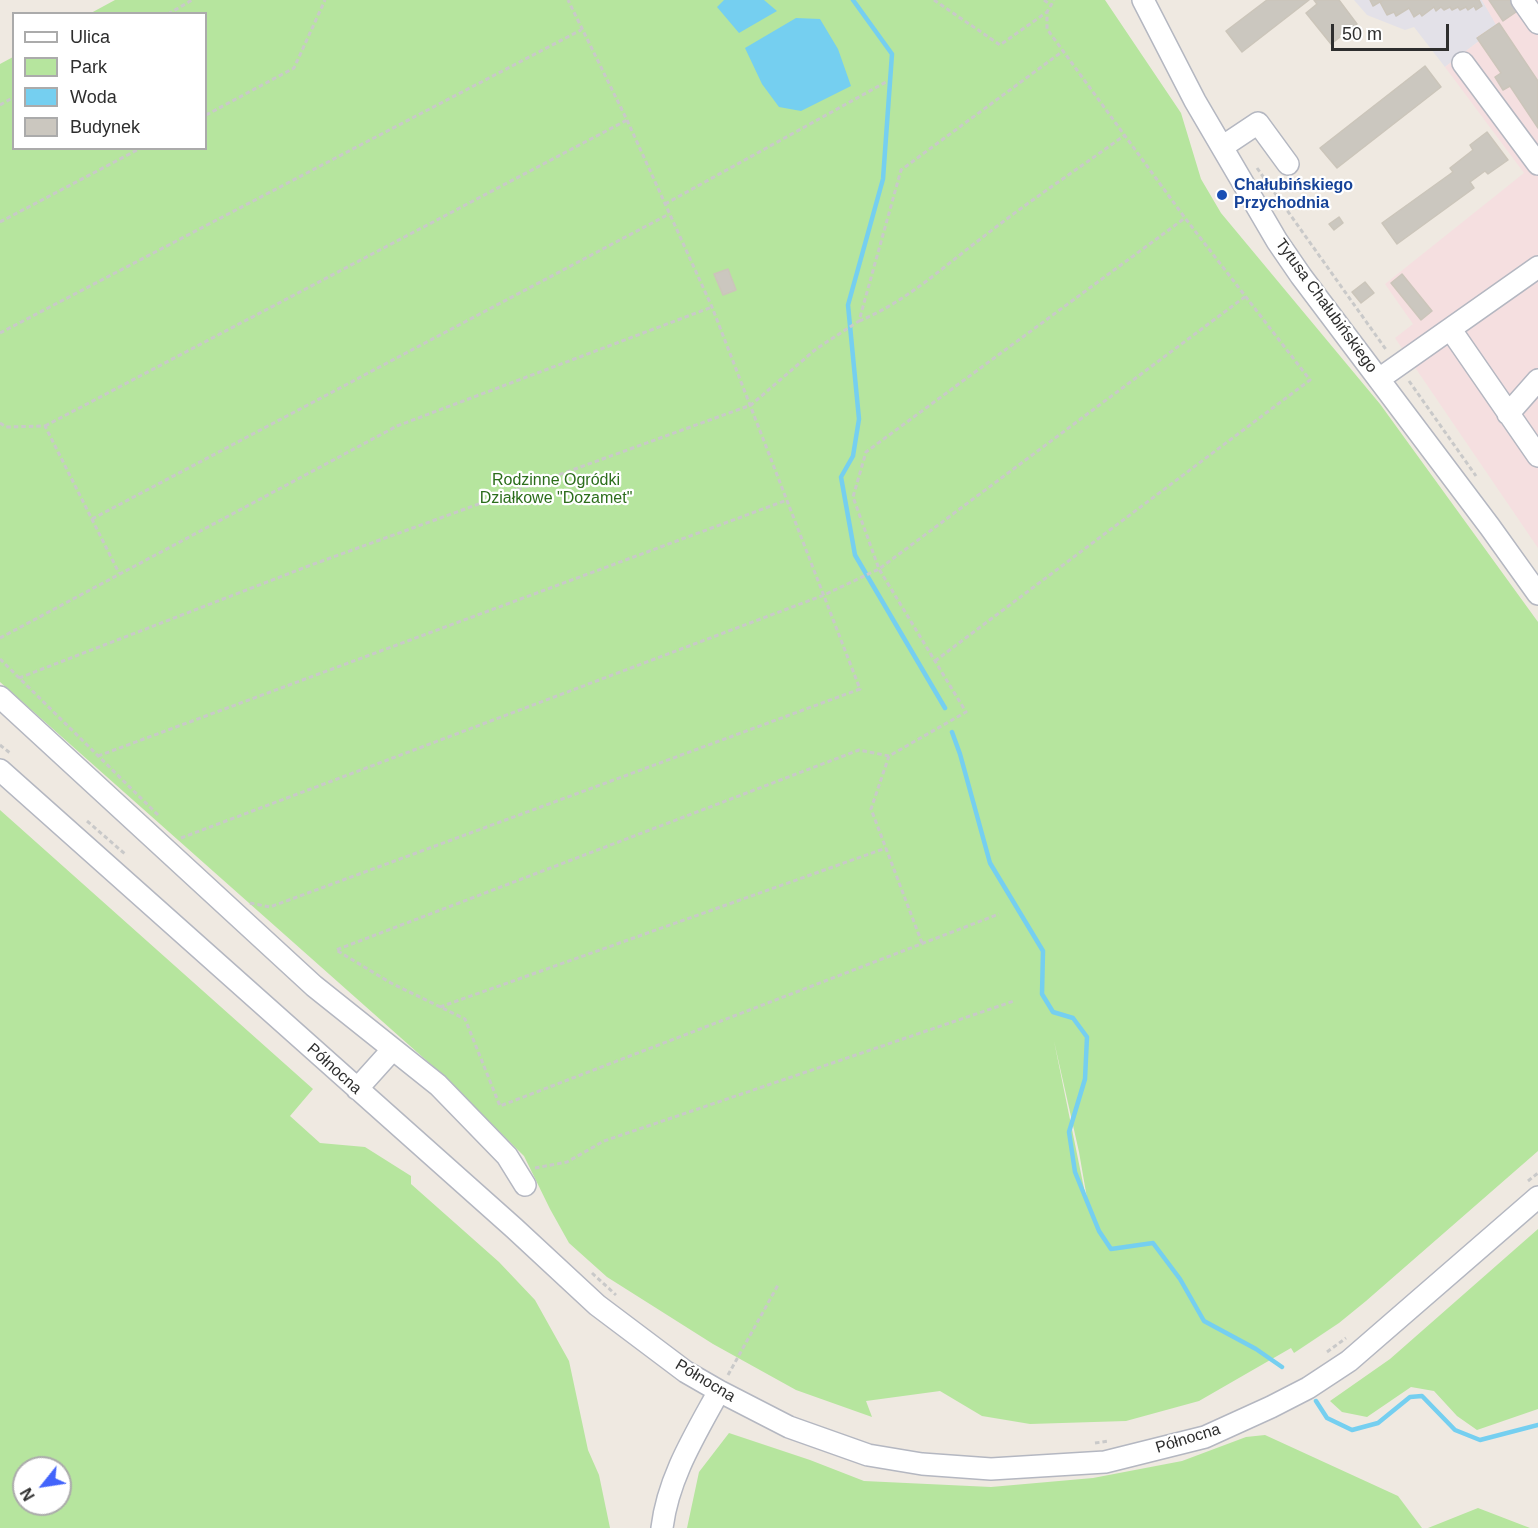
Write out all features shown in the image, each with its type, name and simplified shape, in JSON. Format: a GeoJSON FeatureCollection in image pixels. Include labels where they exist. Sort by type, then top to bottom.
{"type":"FeatureCollection","features":[{"type":"Feature","properties":{"kind":"street","name":"Tytusa Chałubińskiego"},"geometry":{"type":"LineString","coordinates":[[1143,0],[1165,47],[1222,147],[1301,276],[1538,594]]}},
{"type":"Feature","properties":{"kind":"street"},"geometry":{"type":"LineString","coordinates":[[1522,0],[1538,23]]}},
{"type":"Feature","properties":{"kind":"street"},"geometry":{"type":"LineString","coordinates":[[1464,63],[1538,164]]}},
{"type":"Feature","properties":{"kind":"street"},"geometry":{"type":"LineString","coordinates":[[1222,147],[1258,123],[1288,164]]}},
{"type":"Feature","properties":{"kind":"street"},"geometry":{"type":"LineString","coordinates":[[1378,379],[1537,269]]}},
{"type":"Feature","properties":{"kind":"street"},"geometry":{"type":"LineString","coordinates":[[1451,330],[1481,363],[1508,414],[1538,456]]}},
{"type":"Feature","properties":{"kind":"street"},"geometry":{"type":"LineString","coordinates":[[1508,414],[1538,380]]}},
{"type":"Feature","properties":{"kind":"street"},"geometry":{"type":"LineString","coordinates":[[0,697],[314,986],[438,1085],[507,1156],[520,1177]]}},
{"type":"Feature","properties":{"kind":"street","name":"Północna"},"geometry":{"type":"LineString","coordinates":[[0,770],[597,1305],[686,1372],[726,1379],[789,1427],[868,1455],[922,1464],[991,1469],[1105,1462],[1205,1437],[1308,1388],[1348,1361],[1396,1322],[1529,1193]]}},
{"type":"Feature","properties":{"kind":"street"},"geometry":{"type":"LineString","coordinates":[[357,1089],[393,1049]]}},
{"type":"Feature","properties":{"kind":"street"},"geometry":{"type":"LineString","coordinates":[[662,1528],[668,1493],[689,1446],[726,1379]]}},
{"type":"Feature","properties":{"kind":"path"},"geometry":{"type":"LineString","coordinates":[[171,12],[192,0]]}},
{"type":"Feature","properties":{"kind":"path"},"geometry":{"type":"LineString","coordinates":[[207,114],[294,68],[326,0]]}},
{"type":"Feature","properties":{"kind":"path"},"geometry":{"type":"LineString","coordinates":[[247,902],[270,907],[860,689],[712,307],[627,120],[568,0]]}},
{"type":"Feature","properties":{"kind":"path"},"geometry":{"type":"LineString","coordinates":[[934,0],[1000,45],[1047,12],[1054,0]]}},
{"type":"Feature","properties":{"kind":"path"},"geometry":{"type":"LineString","coordinates":[[1044,0],[1051,5]]}},
{"type":"Feature","properties":{"kind":"path"},"geometry":{"type":"LineString","coordinates":[[935,661],[1310,380],[1185,218],[1047,29],[1047,12]]}},
{"type":"Feature","properties":{"kind":"path"},"geometry":{"type":"LineString","coordinates":[[0,333],[581,30]]}},
{"type":"Feature","properties":{"kind":"path"},"geometry":{"type":"LineString","coordinates":[[858,323],[901,170],[1063,51]]}},
{"type":"Feature","properties":{"kind":"path"},"geometry":{"type":"LineString","coordinates":[[665,204],[886,82]]}},
{"type":"Feature","properties":{"kind":"path"},"geometry":{"type":"LineString","coordinates":[[0,423],[6,428],[45,426],[627,120]]}},
{"type":"Feature","properties":{"kind":"path"},"geometry":{"type":"LineString","coordinates":[[19,678],[311,565],[750,405],[793,367],[839,334],[883,312],[904,298],[984,236],[1125,135]]}},
{"type":"Feature","properties":{"kind":"path"},"geometry":{"type":"LineString","coordinates":[[0,222],[137,150]]}},
{"type":"Feature","properties":{"kind":"path"},"geometry":{"type":"LineString","coordinates":[[1256,167],[1478,478]]}},
{"type":"Feature","properties":{"kind":"path"},"geometry":{"type":"LineString","coordinates":[[92,519],[669,214]]}},
{"type":"Feature","properties":{"kind":"path"},"geometry":{"type":"LineString","coordinates":[[999,914],[500,1106],[465,1020],[391,983],[336,950],[859,750],[889,756],[966,712],[879,568],[853,497],[866,452],[1185,218]]}},
{"type":"Feature","properties":{"kind":"path"},"geometry":{"type":"LineString","coordinates":[[189,846],[181,838],[824,595],[859,579],[879,568],[1246,297]]}},
{"type":"Feature","properties":{"kind":"path"},"geometry":{"type":"LineString","coordinates":[[0,638],[397,426],[712,307]]}},
{"type":"Feature","properties":{"kind":"path"},"geometry":{"type":"LineString","coordinates":[[45,426],[120,574]]}},
{"type":"Feature","properties":{"kind":"path"},"geometry":{"type":"LineString","coordinates":[[98,756],[787,500]]}},
{"type":"Feature","properties":{"kind":"path"},"geometry":{"type":"LineString","coordinates":[[0,659],[164,821]]}},
{"type":"Feature","properties":{"kind":"path"},"geometry":{"type":"LineString","coordinates":[[889,756],[871,809],[922,943]]}},
{"type":"Feature","properties":{"kind":"path"},"geometry":{"type":"LineString","coordinates":[[440,1007],[886,848]]}},
{"type":"Feature","properties":{"kind":"path"},"geometry":{"type":"LineString","coordinates":[[520,1177],[542,1167],[567,1162],[604,1141],[1014,1001]]}},
{"type":"Feature","properties":{"kind":"path"},"geometry":{"type":"LineString","coordinates":[[1529,1193],[1538,1173]]}},
{"type":"Feature","properties":{"kind":"path"},"geometry":{"type":"LineString","coordinates":[[726,1379],[778,1285]]}},
{"type":"Feature","properties":{"kind":"path"},"geometry":{"type":"LineString","coordinates":[[1320,1357],[1354,1331]]}},
{"type":"Feature","properties":{"kind":"path"},"geometry":{"type":"LineString","coordinates":[[1095,1443],[1118,1439]]}},
{"type":"Feature","properties":{"kind":"shaded area"},"geometry":{"type":"Polygon","coordinates":[[[1354,0],[1482,0],[1497,25],[1477,37],[1479,41],[1445,67],[1414,27],[1405,30],[1367,15],[1354,0]]]}},
{"type":"Feature","properties":{"kind":"shaded area"},"geometry":{"type":"Polygon","coordinates":[[[1482,0],[1538,0],[1538,548],[1395,338],[1413,324],[1385,284],[1524,173],[1445,67],[1479,41],[1477,37],[1496,25],[1482,0]]]}},
{"type":"Feature","properties":{"kind":"green space","name":"Rodzinne Ogródki Działkowe \"Dozamet\""},"geometry":{"type":"Polygon","coordinates":[[[115,0],[1105,0],[1181,113],[1201,179],[1221,213],[1380,404],[1538,622],[1538,1151],[1366,1301],[1339,1323],[1294,1353],[1291,1348],[1199,1401],[1126,1421],[1030,1424],[982,1416],[940,1391],[866,1401],[872,1417],[796,1390],[713,1344],[607,1277],[569,1243],[524,1156],[436,1069],[0,682],[0,64],[12,58],[12,150],[207,150],[207,12],[93,12],[115,0]],[[1054,1041],[1087,1203],[1079,1152],[1054,1041]]]}},
{"type":"Feature","properties":{"kind":"green space"},"geometry":{"type":"Polygon","coordinates":[[[0,810],[313,1089],[290,1116],[320,1143],[365,1147],[411,1176],[411,1184],[499,1262],[535,1300],[569,1361],[588,1450],[599,1475],[610,1528],[0,1528],[0,810]]]}},
{"type":"Feature","properties":{"kind":"green space"},"geometry":{"type":"Polygon","coordinates":[[[1538,1229],[1538,1409],[1477,1430],[1457,1416],[1434,1391],[1411,1387],[1367,1417],[1342,1412],[1330,1401],[1390,1359],[1538,1229]]]}},
{"type":"Feature","properties":{"kind":"green space"},"geometry":{"type":"Polygon","coordinates":[[[729,1433],[864,1481],[991,1487],[1093,1478],[1182,1461],[1246,1437],[1265,1435],[1398,1496],[1422,1528],[687,1528],[699,1472],[729,1433]]]}},
{"type":"Feature","properties":{"kind":"green space"},"geometry":{"type":"Polygon","coordinates":[[[1478,1508],[1530,1528],[1428,1528],[1478,1508]]]}},
{"type":"Feature","properties":{"kind":"water"},"geometry":{"type":"Polygon","coordinates":[[[724,0],[764,0],[777,11],[739,33],[717,7],[724,0]]]}},
{"type":"Feature","properties":{"kind":"water"},"geometry":{"type":"Polygon","coordinates":[[[796,18],[820,19],[838,49],[851,86],[801,111],[779,107],[762,84],[745,48],[796,18]]]}},
{"type":"Feature","properties":{"kind":"building"},"geometry":{"type":"Polygon","coordinates":[[[1267,0],[1309,0],[1242,52],[1226,31],[1267,0]]]}},
{"type":"Feature","properties":{"kind":"building"},"geometry":{"type":"Polygon","coordinates":[[[1314,0],[1339,0],[1357,24],[1331,44],[1306,13],[1317,4],[1314,0]]]}},
{"type":"Feature","properties":{"kind":"building"},"geometry":{"type":"Polygon","coordinates":[[[1370,0],[1383,0],[1373,6],[1370,0]]]}},
{"type":"Feature","properties":{"kind":"building"},"geometry":{"type":"Polygon","coordinates":[[[1383,0],[1479,0],[1482,6],[1476,10],[1474,6],[1468,10],[1466,7],[1452,10],[1450,7],[1444,10],[1441,7],[1436,11],[1434,7],[1422,16],[1420,13],[1414,17],[1409,8],[1396,16],[1394,12],[1387,15],[1380,2],[1383,0]]]}},
{"type":"Feature","properties":{"kind":"building"},"geometry":{"type":"Polygon","coordinates":[[[1489,0],[1512,0],[1519,10],[1503,21],[1489,0]]]}},
{"type":"Feature","properties":{"kind":"building"},"geometry":{"type":"Polygon","coordinates":[[[1499,23],[1538,81],[1538,128],[1510,86],[1503,90],[1495,77],[1501,73],[1477,38],[1499,23]]]}},
{"type":"Feature","properties":{"kind":"building"},"geometry":{"type":"Polygon","coordinates":[[[1425,66],[1441,87],[1337,168],[1320,148],[1425,66]]]}},
{"type":"Feature","properties":{"kind":"building"},"geometry":{"type":"Polygon","coordinates":[[[1487,132],[1508,160],[1488,174],[1485,171],[1470,182],[1474,188],[1397,244],[1382,223],[1453,172],[1450,168],[1473,150],[1470,145],[1487,132]]]}},
{"type":"Feature","properties":{"kind":"building"},"geometry":{"type":"Polygon","coordinates":[[[1339,217],[1343,223],[1334,230],[1329,224],[1339,217]]]}},
{"type":"Feature","properties":{"kind":"building"},"geometry":{"type":"Polygon","coordinates":[[[728,269],[736,290],[723,295],[714,274],[728,269]]]}},
{"type":"Feature","properties":{"kind":"building"},"geometry":{"type":"Polygon","coordinates":[[[1402,274],[1432,311],[1421,320],[1391,283],[1402,274]]]}},
{"type":"Feature","properties":{"kind":"building"},"geometry":{"type":"Polygon","coordinates":[[[1365,282],[1374,293],[1361,303],[1352,292],[1365,282]]]}},
{"type":"Feature","properties":{"kind":"waterway"},"geometry":{"type":"LineString","coordinates":[[853,0],[892,54],[883,179],[848,305],[859,419],[853,456],[841,477],[855,555],[945,708]]}},
{"type":"Feature","properties":{"kind":"waterway"},"geometry":{"type":"LineString","coordinates":[[952,732],[990,863],[1043,951],[1042,994],[1053,1012],[1073,1018],[1087,1037],[1085,1079],[1069,1132],[1075,1172],[1099,1231],[1111,1249],[1153,1243],[1180,1279],[1204,1321],[1256,1349],[1282,1367]]}},
{"type":"Feature","properties":{"kind":"waterway"},"geometry":{"type":"LineString","coordinates":[[1316,1401],[1327,1418],[1352,1430],[1378,1423],[1410,1397],[1422,1396],[1455,1430],[1480,1440],[1538,1425]]}},
{"type":"Feature","properties":{"kind":"place","name":"Chałubińskiego Przychodnia"},"geometry":{"type":"Point","coordinates":[1222,195]}}]}
